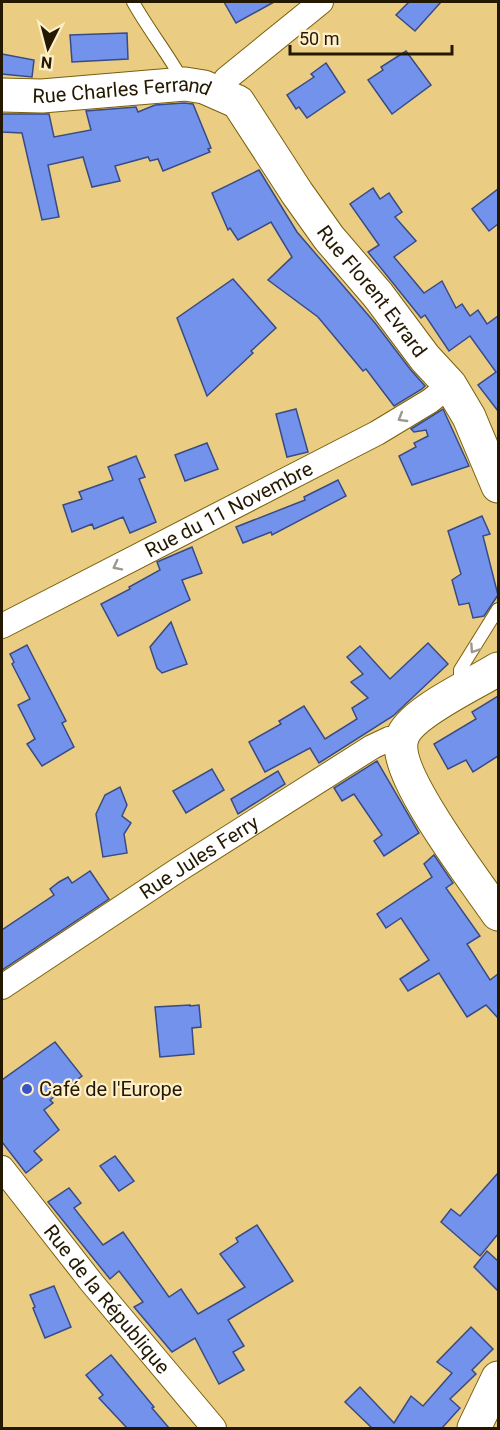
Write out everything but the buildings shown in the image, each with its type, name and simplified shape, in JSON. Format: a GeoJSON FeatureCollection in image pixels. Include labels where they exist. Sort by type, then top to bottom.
{"type":"FeatureCollection","features":[{"type":"Feature","properties":{"kind":"street"},"geometry":{"type":"LineString","coordinates":[[228,98],[226,80],[321,2]]}},
{"type":"Feature","properties":{"kind":"street","name":"Rue Charles Ferrand"},"geometry":{"type":"LineString","coordinates":[[2,95],[42,96],[185,84],[204,87],[228,98]]}},
{"type":"Feature","properties":{"kind":"street","name":"Rue Florent Evrard"},"geometry":{"type":"LineString","coordinates":[[228,98],[329,238],[378,295],[425,358],[450,385],[469,417],[498,486]]}},
{"type":"Feature","properties":{"kind":"street","name":"Rue du 11 Novembre"},"geometry":{"type":"LineString","coordinates":[[2,626],[377,433],[436,397],[450,385]]}},
{"type":"Feature","properties":{"kind":"street"},"geometry":{"type":"LineString","coordinates":[[498,669],[418,718],[402,738],[402,752],[413,785],[498,914]]}},
{"type":"Feature","properties":{"kind":"street","name":"Rue Jules Ferry"},"geometry":{"type":"LineString","coordinates":[[2,987],[178,870],[372,747],[389,739],[402,738]]}},
{"type":"Feature","properties":{"kind":"street","name":"Rue de la République"},"geometry":{"type":"LineString","coordinates":[[2,1168],[92,1283],[214,1428]]}},
{"type":"Feature","properties":{"kind":"street"},"geometry":{"type":"LineString","coordinates":[[474,1428],[498,1378]]}},
{"type":"Feature","properties":{"kind":"lane"},"geometry":{"type":"LineString","coordinates":[[133,2],[149,31],[173,63],[185,84]]}},
{"type":"Feature","properties":{"kind":"lane"},"geometry":{"type":"LineString","coordinates":[[460,691],[460,669],[498,609]]}},
{"type":"Feature","properties":{"kind":"place","name":"Café de l'Europe"},"geometry":{"type":"Point","coordinates":[27,1089]}}]}
